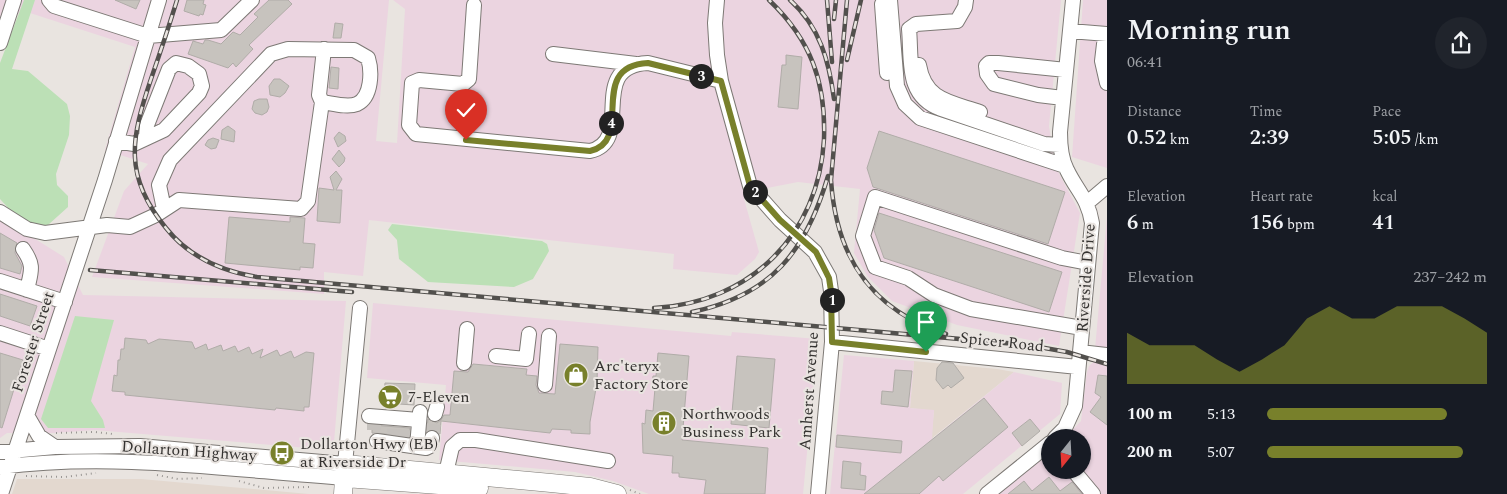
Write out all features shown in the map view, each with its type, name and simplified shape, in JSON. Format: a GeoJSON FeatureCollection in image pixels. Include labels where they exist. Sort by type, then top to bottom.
{"type":"FeatureCollection","features":[{"type":"Feature","properties":{"kind":"main road","name":"Dollarton Highway"},"geometry":{"type":"LineString","coordinates":[[344,479],[446,473],[540,491]]}},
{"type":"Feature","properties":{"kind":"main road","name":"Dollarton Highway"},"geometry":{"type":"LineString","coordinates":[[344,479],[540,491],[590,488],[617,494]]}},
{"type":"Feature","properties":{"kind":"street"},"geometry":{"type":"LineString","coordinates":[[0,43],[14,0]]}},
{"type":"Feature","properties":{"kind":"street"},"geometry":{"type":"LineString","coordinates":[[49,0],[54,6],[148,36],[221,30],[252,0]]}},
{"type":"Feature","properties":{"kind":"street"},"geometry":{"type":"LineString","coordinates":[[146,137],[147,125],[169,69],[176,63],[188,66],[199,74],[202,86],[199,93],[164,130],[134,144],[116,141],[159,0]]}},
{"type":"Feature","properties":{"kind":"street","name":"Amherst Avenue"},"geometry":{"type":"LineString","coordinates":[[717,0],[715,23],[721,81],[750,186],[780,220],[816,252],[829,278],[832,299],[832,342],[818,494]]}},
{"type":"Feature","properties":{"kind":"street"},"geometry":{"type":"LineString","coordinates":[[885,0],[882,4],[888,79],[930,105],[1044,144],[1060,145]]}},
{"type":"Feature","properties":{"kind":"street"},"geometry":{"type":"LineString","coordinates":[[890,0],[908,90]]}},
{"type":"Feature","properties":{"kind":"street","name":"Riverside Drive"},"geometry":{"type":"LineString","coordinates":[[1065,429],[1075,406],[1092,223],[1088,203],[1065,166],[1060,145],[1072,0]]}},
{"type":"Feature","properties":{"kind":"street"},"geometry":{"type":"LineString","coordinates":[[967,2],[957,21],[916,24],[909,29],[912,73],[905,104],[920,118],[1065,166]]}},
{"type":"Feature","properties":{"kind":"street"},"geometry":{"type":"LineString","coordinates":[[474,5],[469,79],[463,84],[419,80],[412,83],[409,125],[416,134],[590,151],[597,150],[609,137],[614,87],[617,78],[626,68],[637,64]]}},
{"type":"Feature","properties":{"kind":"street"},"geometry":{"type":"LineString","coordinates":[[925,24],[917,33],[919,68],[924,83],[932,94],[1026,127],[1044,144]]}},
{"type":"Feature","properties":{"kind":"street"},"geometry":{"type":"LineString","coordinates":[[1070,31],[1106,39],[1102,61],[1107,84]]}},
{"type":"Feature","properties":{"kind":"street"},"geometry":{"type":"LineString","coordinates":[[164,210],[160,185],[164,170],[170,160],[271,54],[288,49],[354,50],[368,58],[370,70],[368,89],[364,98],[357,104],[349,105],[322,102]]}},
{"type":"Feature","properties":{"kind":"street"},"geometry":{"type":"LineString","coordinates":[[0,212],[27,229],[45,234],[107,225],[130,227],[164,210],[178,200],[301,209],[308,201],[322,102],[319,95],[324,49]]}},
{"type":"Feature","properties":{"kind":"street"},"geometry":{"type":"LineString","coordinates":[[553,54],[661,65],[721,81]]}},
{"type":"Feature","properties":{"kind":"street"},"geometry":{"type":"LineString","coordinates":[[1063,98],[994,84],[987,74],[986,66],[989,63],[998,63],[1066,70]]}},
{"type":"Feature","properties":{"kind":"street","name":"Forester Street"},"geometry":{"type":"LineString","coordinates":[[1,494],[6,466],[16,450],[28,417],[116,141]]}},
{"type":"Feature","properties":{"kind":"street"},"geometry":{"type":"LineString","coordinates":[[1088,203],[1107,186]]}},
{"type":"Feature","properties":{"kind":"street"},"geometry":{"type":"LineString","coordinates":[[1082,328],[971,309],[934,295],[908,278],[875,267],[863,236],[875,197],[1062,258],[1088,263]]}},
{"type":"Feature","properties":{"kind":"street"},"geometry":{"type":"LineString","coordinates":[[23,249],[30,260],[31,271],[26,290]]}},
{"type":"Feature","properties":{"kind":"street"},"geometry":{"type":"LineString","coordinates":[[0,281],[65,302]]}},
{"type":"Feature","properties":{"kind":"street"},"geometry":{"type":"LineString","coordinates":[[344,479],[360,308]]}},
{"type":"Feature","properties":{"kind":"street"},"geometry":{"type":"LineString","coordinates":[[464,363],[467,329]]}},
{"type":"Feature","properties":{"kind":"street"},"geometry":{"type":"LineString","coordinates":[[0,333],[49,349]]}},
{"type":"Feature","properties":{"kind":"street"},"geometry":{"type":"LineString","coordinates":[[496,356],[526,359],[529,334]]}},
{"type":"Feature","properties":{"kind":"street"},"geometry":{"type":"LineString","coordinates":[[545,386],[549,336]]}},
{"type":"Feature","properties":{"kind":"street","name":"Spicer Road"},"geometry":{"type":"LineString","coordinates":[[832,342],[1078,367]]}},
{"type":"Feature","properties":{"kind":"street"},"geometry":{"type":"LineString","coordinates":[[1080,352],[1107,355]]}},
{"type":"Feature","properties":{"kind":"street"},"geometry":{"type":"LineString","coordinates":[[368,416],[419,416],[417,446]]}},
{"type":"Feature","properties":{"kind":"street"},"geometry":{"type":"LineString","coordinates":[[28,417],[39,436],[55,447]]}},
{"type":"Feature","properties":{"kind":"street"},"geometry":{"type":"LineString","coordinates":[[377,441],[426,448],[430,446],[432,438]]}},
{"type":"Feature","properties":{"kind":"street"},"geometry":{"type":"LineString","coordinates":[[446,473],[452,448],[460,440],[476,440],[608,461]]}},
{"type":"Feature","properties":{"kind":"street","name":"Dollarton Highway"},"geometry":{"type":"LineString","coordinates":[[0,452],[55,447],[140,446],[344,479]]}},
{"type":"Feature","properties":{"kind":"street"},"geometry":{"type":"LineString","coordinates":[[987,494],[1041,450]]}},
{"type":"Feature","properties":{"kind":"street","name":"Dollarton Highway"},"geometry":{"type":"LineString","coordinates":[[6,466],[63,460],[130,461],[344,479]]}},
{"type":"Feature","properties":{"kind":"street"},"geometry":{"type":"LineString","coordinates":[[1080,479],[1093,494]]}},
{"type":"Feature","properties":{"kind":"path"},"geometry":{"type":"LineString","coordinates":[[22,474],[32,477],[65,477],[103,472]]}},
{"type":"Feature","properties":{"kind":"path"},"geometry":{"type":"LineString","coordinates":[[153,474],[178,479],[208,478]]}},
{"type":"Feature","properties":{"kind":"path"},"geometry":{"type":"LineString","coordinates":[[238,481],[264,488],[311,487]]}},
{"type":"Feature","properties":{"kind":"shaded area"},"geometry":{"type":"Polygon","coordinates":[[[0,0],[389,0],[376,141],[397,143],[405,9],[393,0],[1061,0],[1049,126],[1055,166],[1080,213],[1059,346],[957,325],[892,301],[868,277],[854,253],[860,189],[798,182],[746,192],[744,199],[759,252],[755,259],[737,275],[673,269],[674,254],[369,220],[363,276],[324,272],[324,294],[92,277],[124,191],[148,164],[105,150],[135,47],[27,12],[23,15],[6,11],[0,29],[0,0]]]}},
{"type":"Feature","properties":{"kind":"shaded area"},"geometry":{"type":"Polygon","coordinates":[[[1083,0],[1107,0],[1107,168],[1072,157],[1083,0]]]}},
{"type":"Feature","properties":{"kind":"shaded area"},"geometry":{"type":"Polygon","coordinates":[[[0,217],[64,257],[83,295],[346,301],[334,442],[320,449],[95,430],[53,433],[7,433],[0,438],[0,217]]]}},
{"type":"Feature","properties":{"kind":"shaded area"},"geometry":{"type":"Polygon","coordinates":[[[1107,217],[1107,350],[1095,349],[1107,217]]]}},
{"type":"Feature","properties":{"kind":"shaded area"},"geometry":{"type":"Polygon","coordinates":[[[373,303],[731,336],[732,332],[818,339],[803,494],[649,494],[613,481],[575,472],[439,460],[446,385],[367,378],[373,303]]]}},
{"type":"Feature","properties":{"kind":"shaded area"},"geometry":{"type":"Polygon","coordinates":[[[844,355],[914,361],[910,408],[934,410],[932,439],[1014,372],[1062,383],[1060,414],[963,494],[830,494],[844,355]]]}},
{"type":"Feature","properties":{"kind":"shaded area"},"geometry":{"type":"Polygon","coordinates":[[[1096,360],[1107,361],[1107,494],[998,494],[1041,458],[1041,479],[1091,479],[1091,429],[1074,429],[1081,421],[1089,366],[1096,360]]]}},
{"type":"Feature","properties":{"kind":"shaded area"},"geometry":{"type":"Polygon","coordinates":[[[914,361],[1014,372],[931,439],[934,411],[910,408],[914,361]]]}},
{"type":"Feature","properties":{"kind":"shaded area"},"geometry":{"type":"Polygon","coordinates":[[[17,479],[141,479],[309,494],[12,494],[17,479]]]}},
{"type":"Feature","properties":{"kind":"green space"},"geometry":{"type":"Polygon","coordinates":[[[24,0],[35,0],[12,69],[28,71],[67,104],[70,116],[69,135],[56,174],[57,185],[68,196],[68,207],[48,225],[36,229],[23,224],[0,199],[0,63],[24,0]]]}},
{"type":"Feature","properties":{"kind":"green space"},"geometry":{"type":"Polygon","coordinates":[[[392,224],[542,241],[547,244],[549,251],[533,279],[514,287],[428,282],[399,259],[397,240],[388,230],[392,224]]]}},
{"type":"Feature","properties":{"kind":"green space"},"geometry":{"type":"Polygon","coordinates":[[[75,316],[114,320],[91,401],[103,420],[105,428],[48,428],[41,419],[75,316]]]}},
{"type":"Feature","properties":{"kind":"building"},"geometry":{"type":"Polygon","coordinates":[[[115,0],[140,0],[136,9],[115,0]]]}},
{"type":"Feature","properties":{"kind":"building"},"geometry":{"type":"Polygon","coordinates":[[[187,0],[204,0],[203,4],[206,5],[203,15],[200,14],[199,16],[184,11],[187,0]]]}},
{"type":"Feature","properties":{"kind":"building"},"geometry":{"type":"Polygon","coordinates":[[[269,0],[288,0],[292,4],[249,45],[253,49],[236,67],[233,63],[228,68],[188,54],[193,41],[203,44],[205,40],[208,40],[221,44],[233,32],[240,35],[258,17],[254,14],[269,0]]]}},
{"type":"Feature","properties":{"kind":"building"},"geometry":{"type":"Polygon","coordinates":[[[335,23],[343,24],[341,38],[333,38],[335,23]]]}},
{"type":"Feature","properties":{"kind":"building"},"geometry":{"type":"Polygon","coordinates":[[[786,55],[802,57],[798,109],[778,107],[782,65],[786,65],[786,55]]]}},
{"type":"Feature","properties":{"kind":"building"},"geometry":{"type":"Polygon","coordinates":[[[331,67],[339,68],[338,89],[329,88],[331,67]]]}},
{"type":"Feature","properties":{"kind":"building"},"geometry":{"type":"Polygon","coordinates":[[[274,79],[280,79],[289,86],[280,97],[270,95],[269,86],[274,79]]]}},
{"type":"Feature","properties":{"kind":"building"},"geometry":{"type":"Polygon","coordinates":[[[267,99],[269,107],[267,112],[262,115],[255,113],[252,109],[254,101],[267,99]]]}},
{"type":"Feature","properties":{"kind":"building"},"geometry":{"type":"Polygon","coordinates":[[[228,126],[235,131],[234,142],[221,139],[222,130],[228,126]]]}},
{"type":"Feature","properties":{"kind":"building"},"geometry":{"type":"Polygon","coordinates":[[[879,131],[1065,192],[1048,244],[873,187],[867,168],[879,131]]]}},
{"type":"Feature","properties":{"kind":"building"},"geometry":{"type":"Polygon","coordinates":[[[339,132],[345,136],[346,141],[338,147],[334,138],[339,132]]]}},
{"type":"Feature","properties":{"kind":"building"},"geometry":{"type":"Polygon","coordinates":[[[213,138],[219,140],[216,148],[211,149],[205,145],[208,140],[213,138]]]}},
{"type":"Feature","properties":{"kind":"building"},"geometry":{"type":"Polygon","coordinates":[[[339,150],[345,158],[339,167],[332,159],[339,150]]]}},
{"type":"Feature","properties":{"kind":"building"},"geometry":{"type":"Polygon","coordinates":[[[336,171],[342,179],[336,190],[342,190],[340,223],[317,221],[319,188],[334,190],[330,177],[336,171]]]}},
{"type":"Feature","properties":{"kind":"building"},"geometry":{"type":"Polygon","coordinates":[[[879,213],[1062,272],[1049,312],[884,258],[874,230],[879,213]]]}},
{"type":"Feature","properties":{"kind":"building"},"geometry":{"type":"Polygon","coordinates":[[[229,217],[290,222],[290,217],[305,218],[303,243],[315,244],[313,268],[300,267],[300,270],[225,263],[229,217]]]}},
{"type":"Feature","properties":{"kind":"building"},"geometry":{"type":"Polygon","coordinates":[[[0,233],[17,243],[15,253],[22,266],[20,274],[0,268],[0,233]]]}},
{"type":"Feature","properties":{"kind":"building"},"geometry":{"type":"Polygon","coordinates":[[[0,294],[37,306],[30,326],[0,316],[0,294]]]}},
{"type":"Feature","properties":{"kind":"building"},"geometry":{"type":"Polygon","coordinates":[[[125,338],[146,340],[148,344],[159,339],[192,342],[195,349],[206,344],[208,350],[221,345],[223,351],[235,346],[238,352],[249,347],[252,354],[263,349],[260,358],[277,350],[280,356],[291,351],[294,358],[306,352],[314,353],[309,407],[304,407],[304,411],[276,408],[275,410],[125,395],[125,392],[112,391],[114,375],[117,376],[118,360],[120,360],[121,349],[124,349],[125,338]]]}},
{"type":"Feature","properties":{"kind":"building"},"geometry":{"type":"Polygon","coordinates":[[[560,344],[598,347],[597,383],[590,422],[590,434],[552,429],[550,433],[441,421],[440,434],[434,429],[427,431],[428,419],[437,423],[444,415],[450,415],[454,371],[468,372],[473,364],[527,369],[526,375],[537,376],[536,385],[539,393],[555,394],[560,344]]]}},
{"type":"Feature","properties":{"kind":"building"},"geometry":{"type":"Polygon","coordinates":[[[0,353],[23,360],[2,428],[0,427],[0,353]]]}},
{"type":"Feature","properties":{"kind":"building","name":"Northwoods Business Park"},"geometry":{"type":"Polygon","coordinates":[[[658,353],[689,356],[682,440],[768,448],[765,494],[704,494],[706,480],[679,477],[679,473],[672,473],[673,456],[643,453],[642,423],[645,424],[646,410],[653,411],[655,388],[652,388],[653,376],[656,376],[658,353]]]}},
{"type":"Feature","properties":{"kind":"building"},"geometry":{"type":"Polygon","coordinates":[[[737,356],[775,359],[769,428],[731,424],[737,356]]]}},
{"type":"Feature","properties":{"kind":"building"},"geometry":{"type":"Polygon","coordinates":[[[942,362],[953,363],[964,378],[951,388],[948,385],[943,389],[936,380],[937,368],[942,362]]]}},
{"type":"Feature","properties":{"kind":"building"},"geometry":{"type":"Polygon","coordinates":[[[895,370],[912,371],[908,407],[881,404],[882,391],[893,392],[895,370]]]}},
{"type":"Feature","properties":{"kind":"building"},"geometry":{"type":"Polygon","coordinates":[[[1098,375],[1107,376],[1107,425],[1090,412],[1101,397],[1095,393],[1098,375]]]}},
{"type":"Feature","properties":{"kind":"building"},"geometry":{"type":"Polygon","coordinates":[[[385,383],[415,384],[414,405],[383,403],[385,383]]]}},
{"type":"Feature","properties":{"kind":"building"},"geometry":{"type":"Polygon","coordinates":[[[984,398],[1008,427],[943,481],[939,476],[919,494],[864,494],[984,398]]]}},
{"type":"Feature","properties":{"kind":"building"},"geometry":{"type":"Polygon","coordinates":[[[1030,419],[1040,431],[1022,446],[1012,433],[1030,419]]]}},
{"type":"Feature","properties":{"kind":"building"},"geometry":{"type":"Polygon","coordinates":[[[372,425],[410,428],[409,436],[372,433],[372,425]]]}},
{"type":"Feature","properties":{"kind":"building"},"geometry":{"type":"Polygon","coordinates":[[[837,435],[902,441],[901,453],[836,447],[837,435]]]}},
{"type":"Feature","properties":{"kind":"building"},"geometry":{"type":"Polygon","coordinates":[[[843,461],[861,463],[860,475],[866,476],[865,490],[841,488],[843,461]]]}},
{"type":"Feature","properties":{"kind":"building"},"geometry":{"type":"Polygon","coordinates":[[[1047,479],[1051,479],[1060,491],[1072,482],[1082,494],[1008,494],[1024,481],[1032,491],[1047,479]]]}},
{"type":"Feature","properties":{"kind":"tunnel"},"geometry":{"type":"LineString","coordinates":[[432,438],[435,414]]}},
{"type":"Feature","properties":{"kind":"tunnel"},"geometry":{"type":"LineString","coordinates":[[374,416],[374,435],[377,441]]}},
{"type":"Feature","properties":{"kind":"tunnel"},"geometry":{"type":"LineString","coordinates":[[393,443],[395,418]]}},
{"type":"Feature","properties":{"kind":"tunnel"},"geometry":{"type":"LineString","coordinates":[[405,444],[407,419]]}},
{"type":"Feature","properties":{"kind":"railway"},"geometry":{"type":"LineString","coordinates":[[177,0],[139,120],[135,156],[137,174],[152,209],[166,228],[195,255],[218,267],[257,277],[1028,345],[1067,352],[1107,364]]}},
{"type":"Feature","properties":{"kind":"railway"},"geometry":{"type":"LineString","coordinates":[[654,308],[689,303],[720,293],[749,278],[773,258],[793,233],[809,205],[819,174],[824,139],[824,118],[819,81],[813,63],[796,31],[769,0]]}},
{"type":"Feature","properties":{"kind":"railway"},"geometry":{"type":"LineString","coordinates":[[790,0],[800,10],[816,33],[826,58],[834,99]]}},
{"type":"Feature","properties":{"kind":"railway"},"geometry":{"type":"LineString","coordinates":[[827,0],[832,62]]}},
{"type":"Feature","properties":{"kind":"railway"},"geometry":{"type":"LineString","coordinates":[[834,19],[836,0]]}},
{"type":"Feature","properties":{"kind":"railway"},"geometry":{"type":"LineString","coordinates":[[847,0],[831,180],[834,207],[840,233],[850,256],[862,276],[878,295],[919,324],[946,334]]}},
{"type":"Feature","properties":{"kind":"railway"},"geometry":{"type":"LineString","coordinates":[[847,60],[861,0]]}},
{"type":"Feature","properties":{"kind":"railway"},"geometry":{"type":"LineString","coordinates":[[692,312],[720,304],[744,294],[782,266],[809,227],[828,176]]}},
{"type":"Feature","properties":{"kind":"railway"},"geometry":{"type":"LineString","coordinates":[[90,270],[352,292]]}},
{"type":"Feature","properties":{"kind":"place","name":"Arc'teryx Factory Store"},"geometry":{"type":"Point","coordinates":[576,375]}},
{"type":"Feature","properties":{"kind":"place","name":"7-Eleven"},"geometry":{"type":"Point","coordinates":[390,397]}},
{"type":"Feature","properties":{"kind":"place","name":"Northwoods Business Park"},"geometry":{"type":"Point","coordinates":[664,423]}},
{"type":"Feature","properties":{"kind":"place","name":"Dollarton Hwy (EB) at Riverside Dr"},"geometry":{"type":"Point","coordinates":[282,453]}},
{"type":"Feature","properties":{"kind":"route"},"geometry":{"type":"LineString","coordinates":[[466,140],[590,151],[597,150],[609,137],[614,87],[620,73],[626,68],[648,63],[721,81],[750,186],[780,220],[816,252],[829,278],[832,308],[832,342],[926,352]]}}]}
